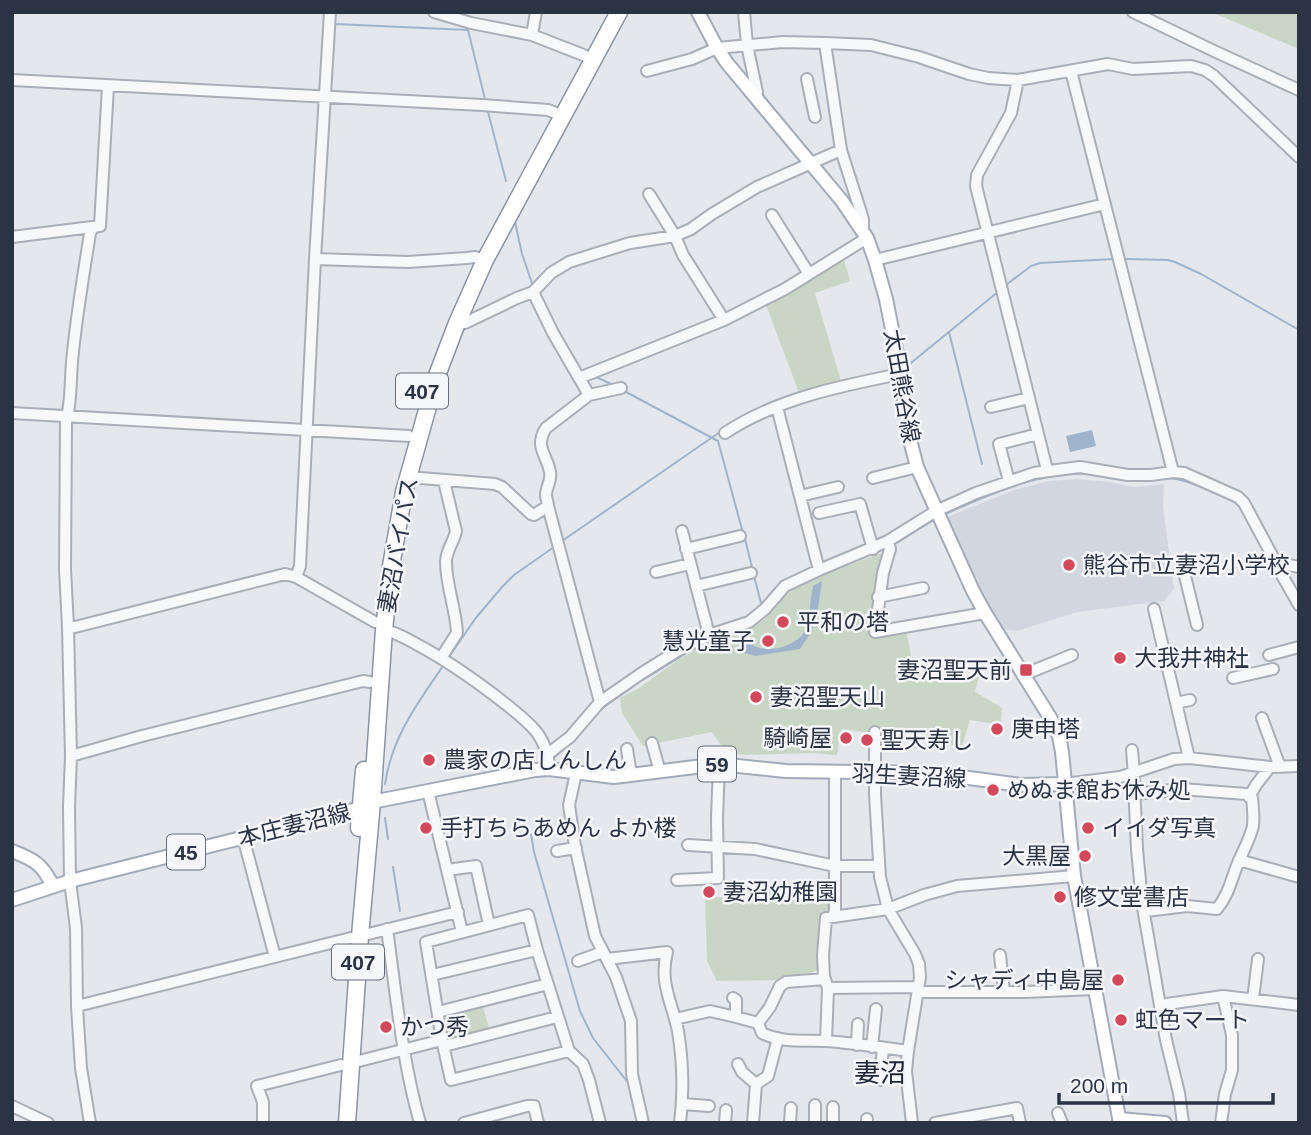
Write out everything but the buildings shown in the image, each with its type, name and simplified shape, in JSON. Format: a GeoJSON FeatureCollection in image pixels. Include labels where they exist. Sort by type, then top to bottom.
{"type":"FeatureCollection","features":[{"type":"Feature","properties":{"kind":"highway","name":"妻沼バイパス"},"geometry":{"type":"LineString","coordinates":[[559,113],[609,12]]}},
{"type":"Feature","properties":{"kind":"highway","name":"妻沼バイパス"},"geometry":{"type":"LineString","coordinates":[[367,805],[370,682],[379,626],[408,477],[436,379],[505,197],[620,12]]}},
{"type":"Feature","properties":{"kind":"highway","name":"妻沼バイパス"},"geometry":{"type":"LineString","coordinates":[[337,1123],[346,1064],[385,540],[397,480],[430,366],[444,327],[480,259]]}},
{"type":"Feature","properties":{"kind":"highway","name":"妻沼バイパス"},"geometry":{"type":"LineString","coordinates":[[346,1064],[347,1123]]}},
{"type":"Feature","properties":{"kind":"main road","name":"太田熊谷線"},"geometry":{"type":"LineString","coordinates":[[698,12],[717,48],[842,201],[865,235],[876,260],[886,299],[909,436],[918,467],[962,568],[985,613],[1059,736],[1064,784]]}},
{"type":"Feature","properties":{"kind":"main road","name":"羽生妻沼線"},"geometry":{"type":"LineString","coordinates":[[367,805],[519,772],[549,769],[614,777],[719,764],[786,771],[942,774],[1021,785],[1064,784]]}},
{"type":"Feature","properties":{"kind":"main road"},"geometry":{"type":"LineString","coordinates":[[1064,784],[1074,876],[1120,1121],[1165,1123]]}},
{"type":"Feature","properties":{"kind":"main road","name":"本庄妻沼線"},"geometry":{"type":"LineString","coordinates":[[12,900],[69,881],[367,805]]}},
{"type":"Feature","properties":{"kind":"main road"},"geometry":{"type":"LineString","coordinates":[[12,851],[39,864],[53,887]]}},
{"type":"Feature","properties":{"kind":"street"},"geometry":{"type":"LineString","coordinates":[[296,577],[300,566],[330,12]]}},
{"type":"Feature","properties":{"kind":"street"},"geometry":{"type":"LineString","coordinates":[[434,12],[471,23],[532,35],[586,55]]}},
{"type":"Feature","properties":{"kind":"street"},"geometry":{"type":"LineString","coordinates":[[532,35],[537,12]]}},
{"type":"Feature","properties":{"kind":"street"},"geometry":{"type":"LineString","coordinates":[[744,12],[756,99]]}},
{"type":"Feature","properties":{"kind":"street"},"geometry":{"type":"LineString","coordinates":[[1133,12],[1299,90]]}},
{"type":"Feature","properties":{"kind":"street"},"geometry":{"type":"LineString","coordinates":[[647,71],[692,60],[717,48],[783,43],[871,45],[970,74],[999,79],[1018,80],[1113,64],[1133,69],[1198,67],[1221,81],[1299,157]]}},
{"type":"Feature","properties":{"kind":"street"},"geometry":{"type":"LineString","coordinates":[[579,378],[724,320],[785,289],[865,235],[863,219],[841,150],[825,43]]}},
{"type":"Feature","properties":{"kind":"street"},"geometry":{"type":"LineString","coordinates":[[1071,71],[1173,472]]}},
{"type":"Feature","properties":{"kind":"street"},"geometry":{"type":"LineString","coordinates":[[807,79],[814,117]]}},
{"type":"Feature","properties":{"kind":"street"},"geometry":{"type":"LineString","coordinates":[[12,80],[482,105],[559,113]]}},
{"type":"Feature","properties":{"kind":"street"},"geometry":{"type":"LineString","coordinates":[[1018,80],[1011,113],[977,175],[976,186],[1047,470]]}},
{"type":"Feature","properties":{"kind":"street"},"geometry":{"type":"LineString","coordinates":[[12,237],[100,226],[108,86]]}},
{"type":"Feature","properties":{"kind":"street"},"geometry":{"type":"LineString","coordinates":[[811,96],[832,92]]}},
{"type":"Feature","properties":{"kind":"street"},"geometry":{"type":"LineString","coordinates":[[457,323],[465,323],[533,292],[551,273],[569,262],[630,243],[675,236],[691,229],[757,187],[841,150]]}},
{"type":"Feature","properties":{"kind":"street"},"geometry":{"type":"LineString","coordinates":[[649,194],[675,236],[683,256],[724,320]]}},
{"type":"Feature","properties":{"kind":"street"},"geometry":{"type":"LineString","coordinates":[[876,260],[1105,204]]}},
{"type":"Feature","properties":{"kind":"street"},"geometry":{"type":"LineString","coordinates":[[772,215],[809,274]]}},
{"type":"Feature","properties":{"kind":"street"},"geometry":{"type":"LineString","coordinates":[[90,1123],[82,1068],[77,1006],[76,928],[69,881],[71,756],[65,569],[66,422],[74,335],[93,228]]}},
{"type":"Feature","properties":{"kind":"street"},"geometry":{"type":"LineString","coordinates":[[315,259],[408,262],[480,259]]}},
{"type":"Feature","properties":{"kind":"street"},"geometry":{"type":"LineString","coordinates":[[533,292],[589,395]]}},
{"type":"Feature","properties":{"kind":"street"},"geometry":{"type":"LineString","coordinates":[[724,433],[752,416],[777,407],[822,392],[900,374]]}},
{"type":"Feature","properties":{"kind":"street"},"geometry":{"type":"LineString","coordinates":[[600,702],[548,506],[546,494],[551,476],[542,453],[542,434],[589,395],[621,388]]}},
{"type":"Feature","properties":{"kind":"street"},"geometry":{"type":"LineString","coordinates":[[991,407],[1029,398]]}},
{"type":"Feature","properties":{"kind":"street"},"geometry":{"type":"LineString","coordinates":[[777,407],[819,570]]}},
{"type":"Feature","properties":{"kind":"street"},"geometry":{"type":"LineString","coordinates":[[12,413],[409,436]]}},
{"type":"Feature","properties":{"kind":"street"},"geometry":{"type":"LineString","coordinates":[[1009,481],[999,443],[1038,434]]}},
{"type":"Feature","properties":{"kind":"street"},"geometry":{"type":"LineString","coordinates":[[873,478],[918,467]]}},
{"type":"Feature","properties":{"kind":"street"},"geometry":{"type":"LineString","coordinates":[[548,754],[570,737],[600,702],[659,662],[709,635],[749,622],[765,609],[785,586],[819,570],[889,545],[976,493],[1047,470],[1080,467],[1128,475],[1184,473],[1238,497],[1248,509],[1274,559],[1279,563],[1299,567]]}},
{"type":"Feature","properties":{"kind":"street"},"geometry":{"type":"LineString","coordinates":[[408,477],[498,485],[531,514],[548,506]]}},
{"type":"Feature","properties":{"kind":"street"},"geometry":{"type":"LineString","coordinates":[[441,658],[457,633],[446,564],[456,531],[444,481]]}},
{"type":"Feature","properties":{"kind":"street"},"geometry":{"type":"LineString","coordinates":[[800,496],[838,487]]}},
{"type":"Feature","properties":{"kind":"street"},"geometry":{"type":"LineString","coordinates":[[818,513],[860,504],[873,549]]}},
{"type":"Feature","properties":{"kind":"street"},"geometry":{"type":"LineString","coordinates":[[852,524],[865,521]]}},
{"type":"Feature","properties":{"kind":"street"},"geometry":{"type":"LineString","coordinates":[[682,531],[709,635]]}},
{"type":"Feature","properties":{"kind":"street"},"geometry":{"type":"LineString","coordinates":[[686,549],[740,536]]}},
{"type":"Feature","properties":{"kind":"street"},"geometry":{"type":"LineString","coordinates":[[889,545],[878,597],[875,632],[985,613]]}},
{"type":"Feature","properties":{"kind":"street"},"geometry":{"type":"LineString","coordinates":[[1279,563],[1279,570],[1299,605]]}},
{"type":"Feature","properties":{"kind":"street"},"geometry":{"type":"LineString","coordinates":[[656,572],[690,564]]}},
{"type":"Feature","properties":{"kind":"street"},"geometry":{"type":"LineString","coordinates":[[696,586],[751,573]]}},
{"type":"Feature","properties":{"kind":"street"},"geometry":{"type":"LineString","coordinates":[[68,627],[285,574],[296,577],[379,626],[441,658],[475,681],[522,717],[538,734],[548,754],[549,769]]}},
{"type":"Feature","properties":{"kind":"street"},"geometry":{"type":"LineString","coordinates":[[1185,576],[1197,625]]}},
{"type":"Feature","properties":{"kind":"street"},"geometry":{"type":"LineString","coordinates":[[878,597],[923,588]]}},
{"type":"Feature","properties":{"kind":"street"},"geometry":{"type":"LineString","coordinates":[[1154,609],[1189,758]]}},
{"type":"Feature","properties":{"kind":"street"},"geometry":{"type":"LineString","coordinates":[[1269,655],[1299,647]]}},
{"type":"Feature","properties":{"kind":"street"},"geometry":{"type":"LineString","coordinates":[[1023,675],[1072,655]]}},
{"type":"Feature","properties":{"kind":"street"},"geometry":{"type":"LineString","coordinates":[[1233,678],[1273,669]]}},
{"type":"Feature","properties":{"kind":"street"},"geometry":{"type":"LineString","coordinates":[[71,756],[363,681],[370,682]]}},
{"type":"Feature","properties":{"kind":"street"},"geometry":{"type":"LineString","coordinates":[[1176,703],[1190,700]]}},
{"type":"Feature","properties":{"kind":"street"},"geometry":{"type":"LineString","coordinates":[[1262,718],[1275,767]]}},
{"type":"Feature","properties":{"kind":"street"},"geometry":{"type":"LineString","coordinates":[[875,732],[874,772],[879,866],[888,909],[919,964],[920,977],[906,1071],[912,1123]]}},
{"type":"Feature","properties":{"kind":"street"},"geometry":{"type":"LineString","coordinates":[[652,743],[660,772]]}},
{"type":"Feature","properties":{"kind":"street"},"geometry":{"type":"LineString","coordinates":[[627,750],[631,775]]}},
{"type":"Feature","properties":{"kind":"street"},"geometry":{"type":"LineString","coordinates":[[1132,750],[1143,908],[1183,1123]]}},
{"type":"Feature","properties":{"kind":"street"},"geometry":{"type":"LineString","coordinates":[[1064,784],[1111,778],[1174,759],[1189,758],[1275,767],[1299,766]]}},
{"type":"Feature","properties":{"kind":"street"},"geometry":{"type":"LineString","coordinates":[[677,880],[718,878],[719,764]]}},
{"type":"Feature","properties":{"kind":"street"},"geometry":{"type":"LineString","coordinates":[[1250,797],[1256,785],[1275,767]]}},
{"type":"Feature","properties":{"kind":"street"},"geometry":{"type":"LineString","coordinates":[[833,917],[835,772]]}},
{"type":"Feature","properties":{"kind":"street"},"geometry":{"type":"LineString","coordinates":[[576,773],[569,805],[568,828],[576,848],[595,936],[615,977],[631,1021],[632,1074],[643,1123]]}},
{"type":"Feature","properties":{"kind":"street"},"geometry":{"type":"LineString","coordinates":[[1135,794],[1182,789],[1246,794],[1252,798],[1253,808],[1253,827],[1228,894],[1217,909],[1187,906],[1146,911],[1143,908]]}},
{"type":"Feature","properties":{"kind":"street"},"geometry":{"type":"LineString","coordinates":[[428,791],[462,932]]}},
{"type":"Feature","properties":{"kind":"street"},"geometry":{"type":"LineString","coordinates":[[243,837],[275,957]]}},
{"type":"Feature","properties":{"kind":"street"},"geometry":{"type":"LineString","coordinates":[[688,845],[755,849],[835,866],[879,866]]}},
{"type":"Feature","properties":{"kind":"street"},"geometry":{"type":"LineString","coordinates":[[557,851],[576,848]]}},
{"type":"Feature","properties":{"kind":"street"},"geometry":{"type":"LineString","coordinates":[[1239,860],[1299,877]]}},
{"type":"Feature","properties":{"kind":"street"},"geometry":{"type":"LineString","coordinates":[[447,870],[476,866],[489,925]]}},
{"type":"Feature","properties":{"kind":"street"},"geometry":{"type":"LineString","coordinates":[[827,1041],[823,955],[826,918],[888,909],[957,886],[1074,876]]}},
{"type":"Feature","properties":{"kind":"street"},"geometry":{"type":"LineString","coordinates":[[77,1006],[457,912]]}},
{"type":"Feature","properties":{"kind":"street"},"geometry":{"type":"LineString","coordinates":[[569,1051],[450,1080],[426,942],[528,915],[557,1017],[569,1051],[583,1064],[600,1123]]}},
{"type":"Feature","properties":{"kind":"street"},"geometry":{"type":"LineString","coordinates":[[387,929],[403,1050],[420,1123]]}},
{"type":"Feature","properties":{"kind":"street"},"geometry":{"type":"LineString","coordinates":[[432,975],[537,950]]}},
{"type":"Feature","properties":{"kind":"street"},"geometry":{"type":"LineString","coordinates":[[578,961],[605,956],[667,952],[663,971],[682,1061],[680,1123]]}},
{"type":"Feature","properties":{"kind":"street"},"geometry":{"type":"LineString","coordinates":[[1000,955],[1004,992]]}},
{"type":"Feature","properties":{"kind":"street"},"geometry":{"type":"LineString","coordinates":[[1253,999],[1258,959]]}},
{"type":"Feature","properties":{"kind":"street"},"geometry":{"type":"LineString","coordinates":[[758,1023],[770,1007],[780,986],[786,982],[1004,992],[1094,989]]}},
{"type":"Feature","properties":{"kind":"street"},"geometry":{"type":"LineString","coordinates":[[438,1012],[548,984]]}},
{"type":"Feature","properties":{"kind":"street"},"geometry":{"type":"LineString","coordinates":[[1160,1005],[1223,996],[1299,1004]]}},
{"type":"Feature","properties":{"kind":"street"},"geometry":{"type":"LineString","coordinates":[[1221,1123],[1232,1070],[1232,1035],[1223,996]]}},
{"type":"Feature","properties":{"kind":"street"},"geometry":{"type":"LineString","coordinates":[[733,998],[736,1000],[736,1017]]}},
{"type":"Feature","properties":{"kind":"street"},"geometry":{"type":"LineString","coordinates":[[876,1009],[880,1080]]}},
{"type":"Feature","properties":{"kind":"street"},"geometry":{"type":"LineString","coordinates":[[675,1019],[704,1012],[758,1023]]}},
{"type":"Feature","properties":{"kind":"street"},"geometry":{"type":"LineString","coordinates":[[263,1123],[263,1102],[257,1086],[403,1050],[557,1017]]}},
{"type":"Feature","properties":{"kind":"street"},"geometry":{"type":"LineString","coordinates":[[758,1023],[762,1033],[767,1036],[908,1051]]}},
{"type":"Feature","properties":{"kind":"street"},"geometry":{"type":"LineString","coordinates":[[858,1024],[858,1045]]}},
{"type":"Feature","properties":{"kind":"street"},"geometry":{"type":"LineString","coordinates":[[756,1084],[768,1076],[778,1038]]}},
{"type":"Feature","properties":{"kind":"street"},"geometry":{"type":"LineString","coordinates":[[738,1064],[742,1072],[756,1084]]}},
{"type":"Feature","properties":{"kind":"street"},"geometry":{"type":"LineString","coordinates":[[753,1123],[756,1084]]}},
{"type":"Feature","properties":{"kind":"street"},"geometry":{"type":"LineString","coordinates":[[682,1104],[709,1106]]}},
{"type":"Feature","properties":{"kind":"street"},"geometry":{"type":"LineString","coordinates":[[464,1123],[534,1105],[538,1123]]}},
{"type":"Feature","properties":{"kind":"street"},"geometry":{"type":"LineString","coordinates":[[815,1105],[815,1123]]}},
{"type":"Feature","properties":{"kind":"street"},"geometry":{"type":"LineString","coordinates":[[12,1106],[48,1123]]}},
{"type":"Feature","properties":{"kind":"street"},"geometry":{"type":"LineString","coordinates":[[833,1107],[833,1123]]}},
{"type":"Feature","properties":{"kind":"street"},"geometry":{"type":"LineString","coordinates":[[790,1123],[791,1108]]}},
{"type":"Feature","properties":{"kind":"street"},"geometry":{"type":"LineString","coordinates":[[935,1123],[1017,1108],[1020,1123]]}},
{"type":"Feature","properties":{"kind":"street"},"geometry":{"type":"LineString","coordinates":[[725,1123],[726,1110]]}},
{"type":"Feature","properties":{"kind":"shaded area","name":"熊谷市立妻沼小学校"},"geometry":{"type":"Polygon","coordinates":[[[1077,479],[1134,487],[1164,484],[1163,507],[1174,589],[1164,601],[1077,612],[1017,631],[1001,629],[945,518],[1014,490],[1049,481],[1077,479]]]}},
{"type":"Feature","properties":{"kind":"green space"},"geometry":{"type":"Polygon","coordinates":[[[1211,12],[1299,12],[1299,49],[1211,12]]]}},
{"type":"Feature","properties":{"kind":"green space"},"geometry":{"type":"Polygon","coordinates":[[[843,256],[850,281],[815,293],[841,381],[799,393],[765,302],[843,256]]]}},
{"type":"Feature","properties":{"kind":"green space"},"geometry":{"type":"Polygon","coordinates":[[[884,554],[874,601],[872,633],[906,628],[914,673],[979,677],[975,692],[1002,708],[1001,725],[970,720],[962,747],[843,729],[837,755],[729,753],[712,732],[643,746],[622,713],[620,698],[706,644],[751,629],[765,619],[792,588],[884,554]]]}},
{"type":"Feature","properties":{"kind":"green space"},"geometry":{"type":"Polygon","coordinates":[[[762,886],[829,893],[830,906],[825,913],[819,970],[785,980],[717,981],[707,961],[705,897],[760,898],[762,886]]]}},
{"type":"Feature","properties":{"kind":"green space"},"geometry":{"type":"Polygon","coordinates":[[[482,1004],[490,1031],[446,1042],[443,1013],[482,1004]]]}},
{"type":"Feature","properties":{"kind":"water"},"geometry":{"type":"Polygon","coordinates":[[[1092,430],[1096,446],[1070,452],[1066,436],[1092,430]]]}},
{"type":"Feature","properties":{"kind":"water"},"geometry":{"type":"Polygon","coordinates":[[[822,581],[817,615],[811,633],[800,649],[755,656],[741,652],[740,639],[760,648],[770,649],[780,648],[798,639],[809,624],[813,586],[822,581]]]}},
{"type":"Feature","properties":{"kind":"waterway"},"geometry":{"type":"LineString","coordinates":[[335,24],[468,30],[485,99]]}},
{"type":"Feature","properties":{"kind":"waterway"},"geometry":{"type":"LineString","coordinates":[[488,112],[506,181]]}},
{"type":"Feature","properties":{"kind":"waterway"},"geometry":{"type":"LineString","coordinates":[[515,222],[533,286]]}},
{"type":"Feature","properties":{"kind":"waterway"},"geometry":{"type":"LineString","coordinates":[[1006,285],[1031,266],[1040,263],[1113,259]]}},
{"type":"Feature","properties":{"kind":"waterway"},"geometry":{"type":"LineString","coordinates":[[1125,259],[1175,262],[1299,330]]}},
{"type":"Feature","properties":{"kind":"waterway"},"geometry":{"type":"LineString","coordinates":[[906,367],[999,291]]}},
{"type":"Feature","properties":{"kind":"waterway"},"geometry":{"type":"LineString","coordinates":[[949,332],[982,464]]}},
{"type":"Feature","properties":{"kind":"waterway"},"geometry":{"type":"LineString","coordinates":[[594,376],[611,384]]}},
{"type":"Feature","properties":{"kind":"waterway"},"geometry":{"type":"LineString","coordinates":[[626,392],[718,441],[743,533]]}},
{"type":"Feature","properties":{"kind":"waterway"},"geometry":{"type":"LineString","coordinates":[[562,541],[720,432]]}},
{"type":"Feature","properties":{"kind":"waterway"},"geometry":{"type":"LineString","coordinates":[[943,515],[1019,484],[1059,475],[1098,475]]}},
{"type":"Feature","properties":{"kind":"waterway"},"geometry":{"type":"LineString","coordinates":[[1166,478],[1206,489],[1241,508]]}},
{"type":"Feature","properties":{"kind":"waterway"},"geometry":{"type":"LineString","coordinates":[[895,544],[935,519]]}},
{"type":"Feature","properties":{"kind":"waterway"},"geometry":{"type":"LineString","coordinates":[[745,539],[752,567]]}},
{"type":"Feature","properties":{"kind":"waterway"},"geometry":{"type":"LineString","coordinates":[[1260,544],[1271,566],[1276,567]]}},
{"type":"Feature","properties":{"kind":"waterway"},"geometry":{"type":"LineString","coordinates":[[449,657],[475,619],[502,587],[514,575],[554,547]]}},
{"type":"Feature","properties":{"kind":"waterway"},"geometry":{"type":"LineString","coordinates":[[818,576],[871,554]]}},
{"type":"Feature","properties":{"kind":"waterway"},"geometry":{"type":"LineString","coordinates":[[1288,570],[1299,573]]}},
{"type":"Feature","properties":{"kind":"waterway"},"geometry":{"type":"LineString","coordinates":[[754,576],[761,603]]}},
{"type":"Feature","properties":{"kind":"waterway"},"geometry":{"type":"LineString","coordinates":[[719,637],[750,627]]}},
{"type":"Feature","properties":{"kind":"waterway"},"geometry":{"type":"LineString","coordinates":[[600,710],[695,648]]}},
{"type":"Feature","properties":{"kind":"waterway"},"geometry":{"type":"LineString","coordinates":[[385,784],[388,767],[400,736],[443,666]]}},
{"type":"Feature","properties":{"kind":"waterway"},"geometry":{"type":"LineString","coordinates":[[554,758],[565,747]]}},
{"type":"Feature","properties":{"kind":"waterway"},"geometry":{"type":"LineString","coordinates":[[385,818],[388,839]]}},
{"type":"Feature","properties":{"kind":"waterway"},"geometry":{"type":"LineString","coordinates":[[531,834],[580,1011],[593,1038],[629,1084]]}},
{"type":"Feature","properties":{"kind":"waterway"},"geometry":{"type":"LineString","coordinates":[[393,867],[400,911]]}},
{"type":"Feature","properties":{"kind":"place","name":"熊谷市立妻沼小学校"},"geometry":{"type":"Point","coordinates":[1069,565]}},
{"type":"Feature","properties":{"kind":"place","name":"平和の塔"},"geometry":{"type":"Point","coordinates":[783,622]}},
{"type":"Feature","properties":{"kind":"place","name":"慧光童子"},"geometry":{"type":"Point","coordinates":[768,641]}},
{"type":"Feature","properties":{"kind":"place","name":"大我井神社"},"geometry":{"type":"Point","coordinates":[1120,658]}},
{"type":"Feature","properties":{"kind":"place","name":"妻沼聖天前"},"geometry":{"type":"Point","coordinates":[1026,670]}},
{"type":"Feature","properties":{"kind":"place","name":"妻沼聖天山"},"geometry":{"type":"Point","coordinates":[756,697]}},
{"type":"Feature","properties":{"kind":"place","name":"庚申塔"},"geometry":{"type":"Point","coordinates":[997,729]}},
{"type":"Feature","properties":{"kind":"place","name":"騎崎屋"},"geometry":{"type":"Point","coordinates":[846,738]}},
{"type":"Feature","properties":{"kind":"place","name":"聖天寿し"},"geometry":{"type":"Point","coordinates":[867,740]}},
{"type":"Feature","properties":{"kind":"place","name":"農家の店しんしん"},"geometry":{"type":"Point","coordinates":[429,760]}},
{"type":"Feature","properties":{"kind":"place","name":"めぬま館お休み処"},"geometry":{"type":"Point","coordinates":[993,790]}},
{"type":"Feature","properties":{"kind":"place","name":"手打ちらあめん よか楼"},"geometry":{"type":"Point","coordinates":[426,828]}},
{"type":"Feature","properties":{"kind":"place","name":"イイダ写真"},"geometry":{"type":"Point","coordinates":[1088,828]}},
{"type":"Feature","properties":{"kind":"place","name":"大黒屋"},"geometry":{"type":"Point","coordinates":[1085,856]}},
{"type":"Feature","properties":{"kind":"place","name":"妻沼幼稚園"},"geometry":{"type":"Point","coordinates":[709,892]}},
{"type":"Feature","properties":{"kind":"place","name":"修文堂書店"},"geometry":{"type":"Point","coordinates":[1060,897]}},
{"type":"Feature","properties":{"kind":"place","name":"シャディ中島屋"},"geometry":{"type":"Point","coordinates":[1118,980]}},
{"type":"Feature","properties":{"kind":"place","name":"虹色マート"},"geometry":{"type":"Point","coordinates":[1121,1020]}},
{"type":"Feature","properties":{"kind":"place","name":"かつ秀"},"geometry":{"type":"Point","coordinates":[386,1027]}},
{"type":"Feature","properties":{"kind":"district","name":"妻沼"},"geometry":{"type":"Point","coordinates":[880,1073]}}]}
